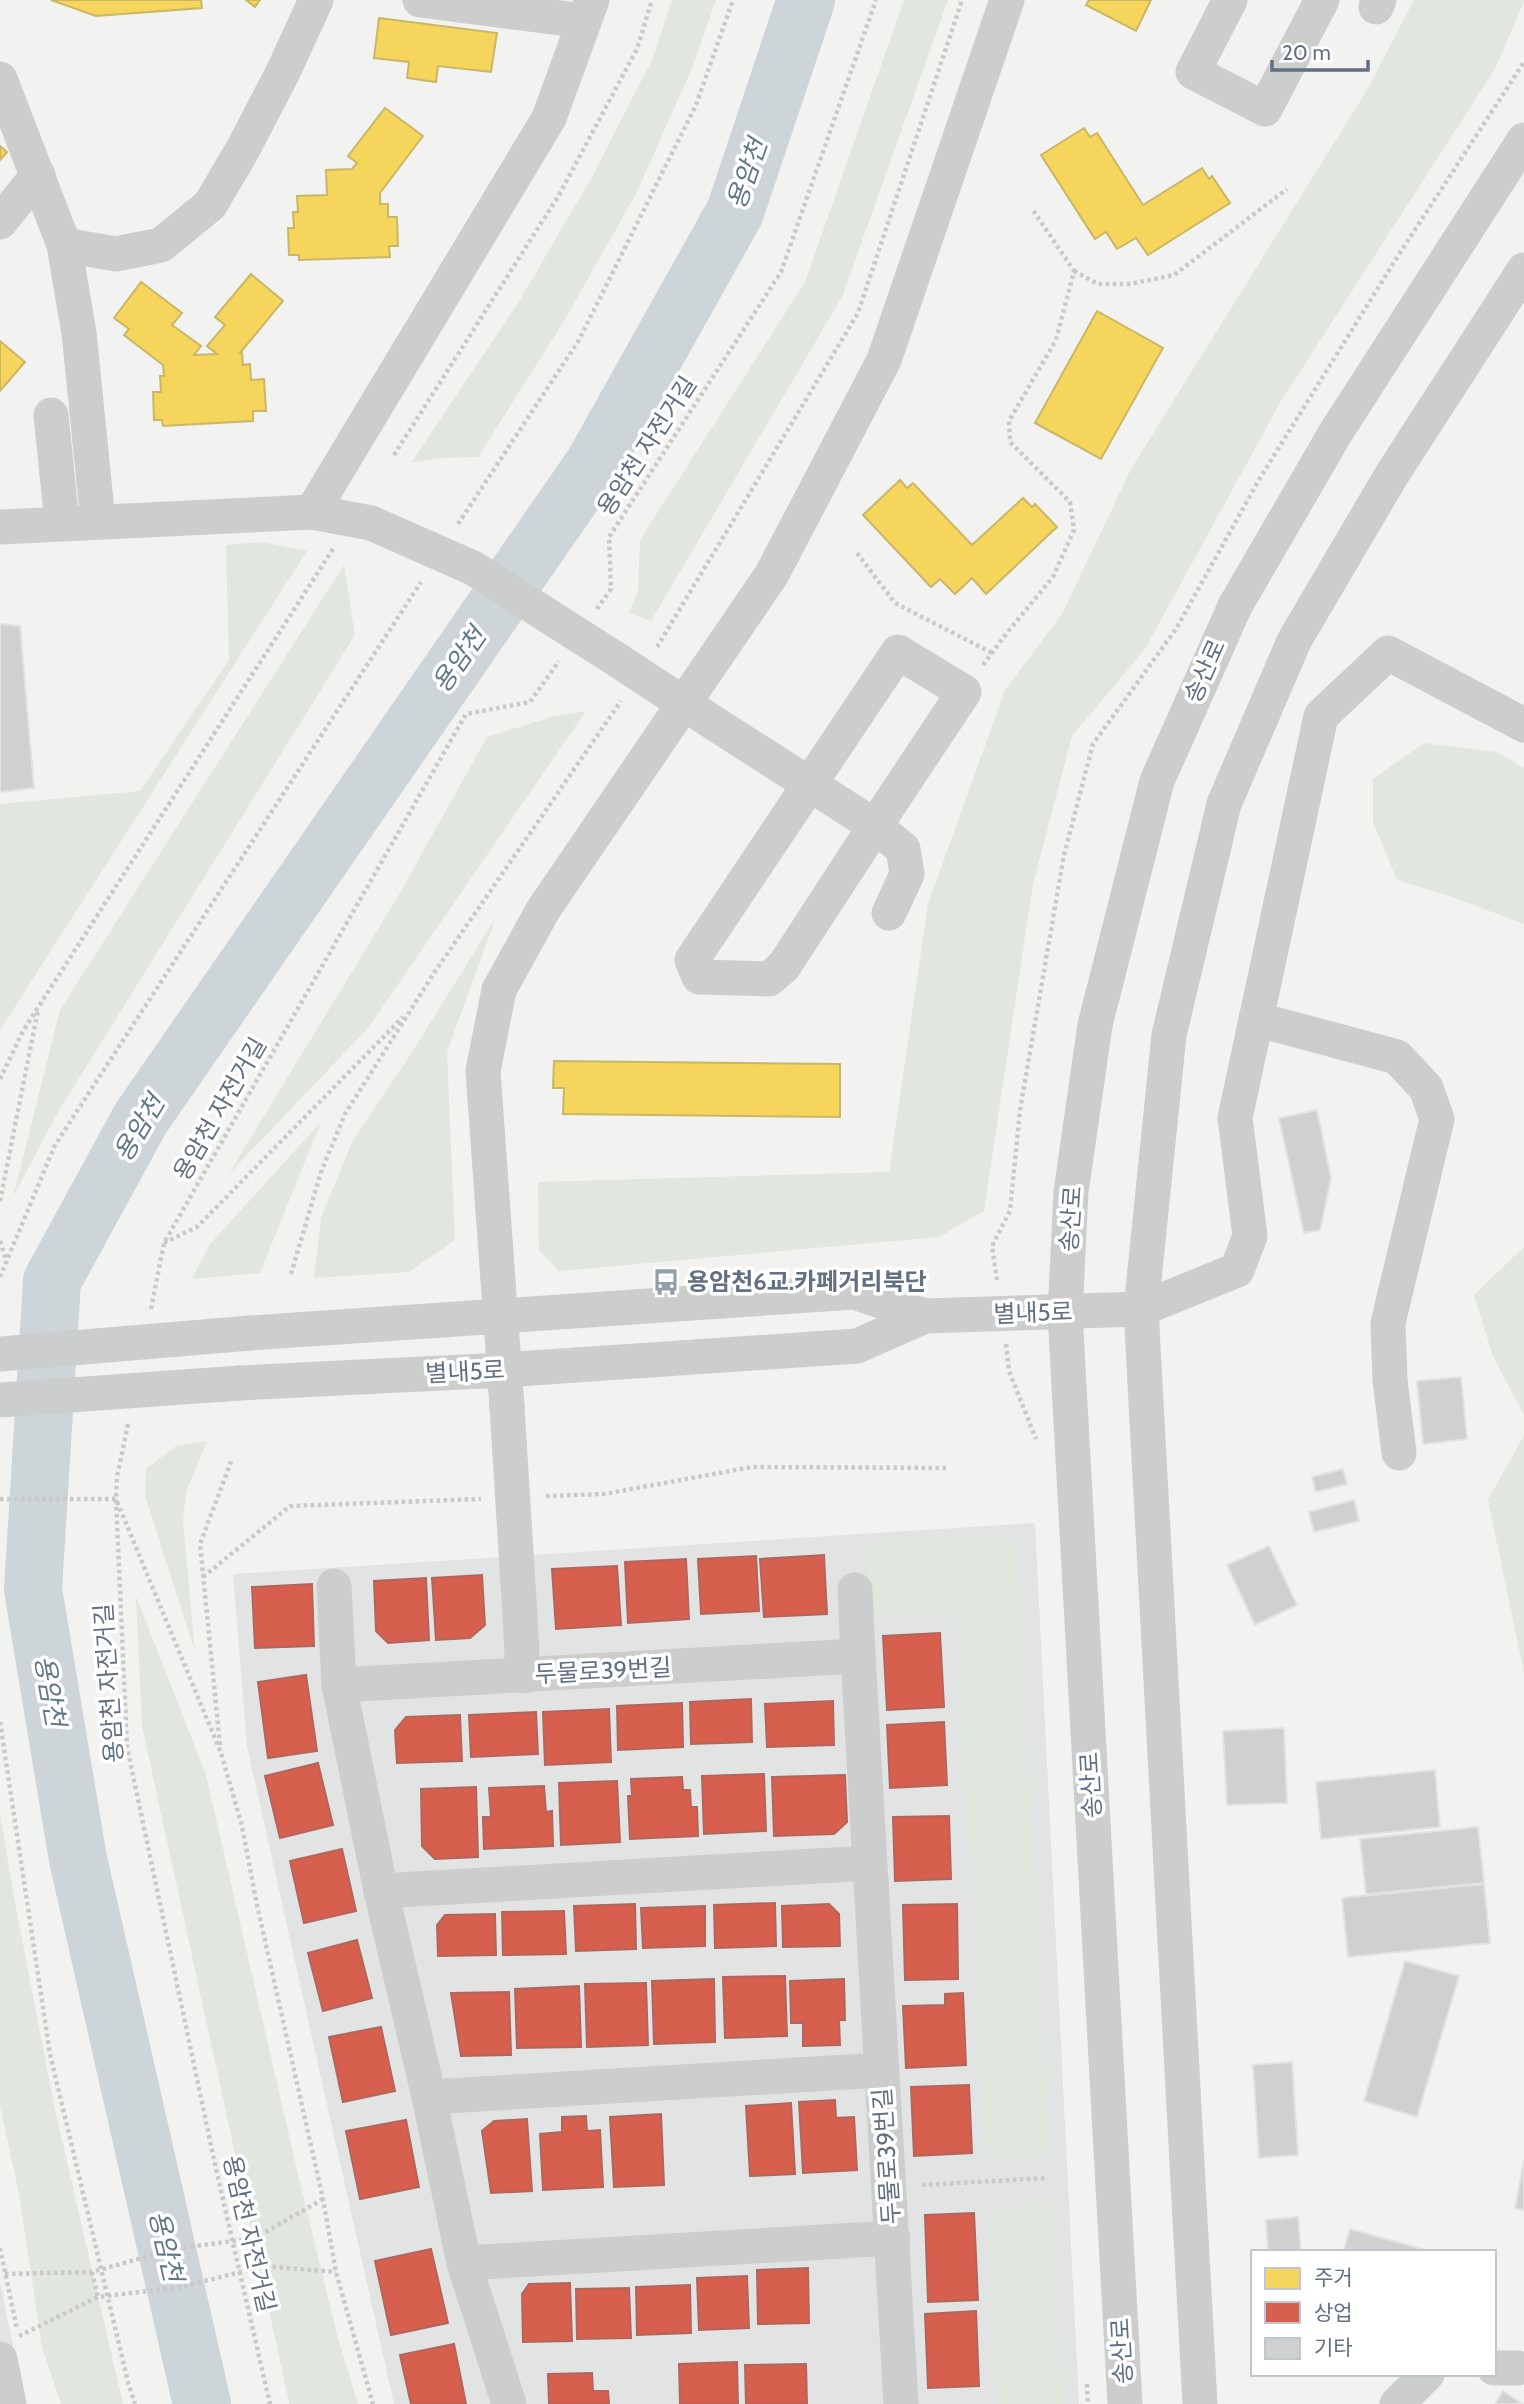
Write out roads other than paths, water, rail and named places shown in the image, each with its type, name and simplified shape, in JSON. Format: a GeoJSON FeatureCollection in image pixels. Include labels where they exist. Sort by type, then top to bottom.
{"type":"FeatureCollection","features":[{"type":"Feature","properties":{"kind":"street"},"geometry":{"type":"LineString","coordinates":[[64,245],[116,254],[161,245],[209,205],[243,149],[316,0]]}},
{"type":"Feature","properties":{"kind":"street"},"geometry":{"type":"LineString","coordinates":[[312,512],[549,118],[588,10],[420,0]]}},
{"type":"Feature","properties":{"kind":"street"},"geometry":{"type":"LineString","coordinates":[[523,1676],[483,1071],[499,990],[543,910],[772,574],[884,359],[1007,0]]}},
{"type":"Feature","properties":{"kind":"street"},"geometry":{"type":"LineString","coordinates":[[1230,0],[1193,72],[1265,109],[1322,0]]}},
{"type":"Feature","properties":{"kind":"street"},"geometry":{"type":"LineString","coordinates":[[0,79],[64,245],[79,333],[99,521]]}},
{"type":"Feature","properties":{"kind":"street","name":"송산로"},"geometry":{"type":"LineString","coordinates":[[1125,2404],[1065,1313],[1071,1192],[1095,1025],[1157,781],[1235,606],[1336,432],[1524,140]]}},
{"type":"Feature","properties":{"kind":"street"},"geometry":{"type":"LineString","coordinates":[[0,222],[38,175]]}},
{"type":"Feature","properties":{"kind":"street"},"geometry":{"type":"LineString","coordinates":[[1200,2404],[1141,1309],[1169,1035],[1224,804],[1294,641],[1391,476],[1524,270]]}},
{"type":"Feature","properties":{"kind":"street"},"geometry":{"type":"LineString","coordinates":[[51,415],[62,523]]}},
{"type":"Feature","properties":{"kind":"street"},"geometry":{"type":"LineString","coordinates":[[0,527],[312,512],[371,523],[473,568],[875,826],[903,849],[907,874],[889,914]]}},
{"type":"Feature","properties":{"kind":"street"},"geometry":{"type":"LineString","coordinates":[[898,652],[964,692],[784,966],[769,979],[699,977],[692,960],[810,785],[898,652]]}},
{"type":"Feature","properties":{"kind":"street","name":"별내5로"},"geometry":{"type":"LineString","coordinates":[[0,1354],[250,1332],[855,1292],[925,1316],[1141,1309],[1237,1270],[1250,1236],[1235,1118],[1321,716],[1388,653],[1524,725]]}},
{"type":"Feature","properties":{"kind":"street"},"geometry":{"type":"LineString","coordinates":[[1256,1019],[1397,1058],[1426,1088],[1437,1119],[1388,1323],[1390,1380],[1399,1453]]}},
{"type":"Feature","properties":{"kind":"street","name":"별내5로"},"geometry":{"type":"LineString","coordinates":[[0,1400],[857,1346],[925,1316]]}},
{"type":"Feature","properties":{"kind":"street"},"geometry":{"type":"LineString","coordinates":[[334,1586],[338,1685],[381,1891],[464,2263],[509,2404]]}},
{"type":"Feature","properties":{"kind":"street"},"geometry":{"type":"LineString","coordinates":[[855,1590],[858,1656]]}},
{"type":"Feature","properties":{"kind":"street","name":"두물로39번길"},"geometry":{"type":"LineString","coordinates":[[338,1685],[858,1656],[901,2404]]}},
{"type":"Feature","properties":{"kind":"street"},"geometry":{"type":"LineString","coordinates":[[381,1891],[869,1863]]}},
{"type":"Feature","properties":{"kind":"street"},"geometry":{"type":"LineString","coordinates":[[429,2097],[881,2070]]}},
{"type":"Feature","properties":{"kind":"street"},"geometry":{"type":"LineString","coordinates":[[464,2263],[893,2238]]}},
{"type":"Feature","properties":{"kind":"street"},"geometry":{"type":"LineString","coordinates":[[9,2404],[13,2348]]}},
{"type":"Feature","properties":{"kind":"street"},"geometry":{"type":"LineString","coordinates":[[1397,2404],[1425,2376]]}},
{"type":"Feature","properties":{"kind":"waterway","name":"용암천"},"geometry":{"type":"LineString","coordinates":[[202,2404],[78,1859],[33,1589],[52,1281],[141,1118],[594,464],[735,212],[806,0]]}},
{"type":"Feature","properties":{"kind":"place","name":"용암천6교.카페거리북단"},"geometry":{"type":"Point","coordinates":[666,1282]}}]}
